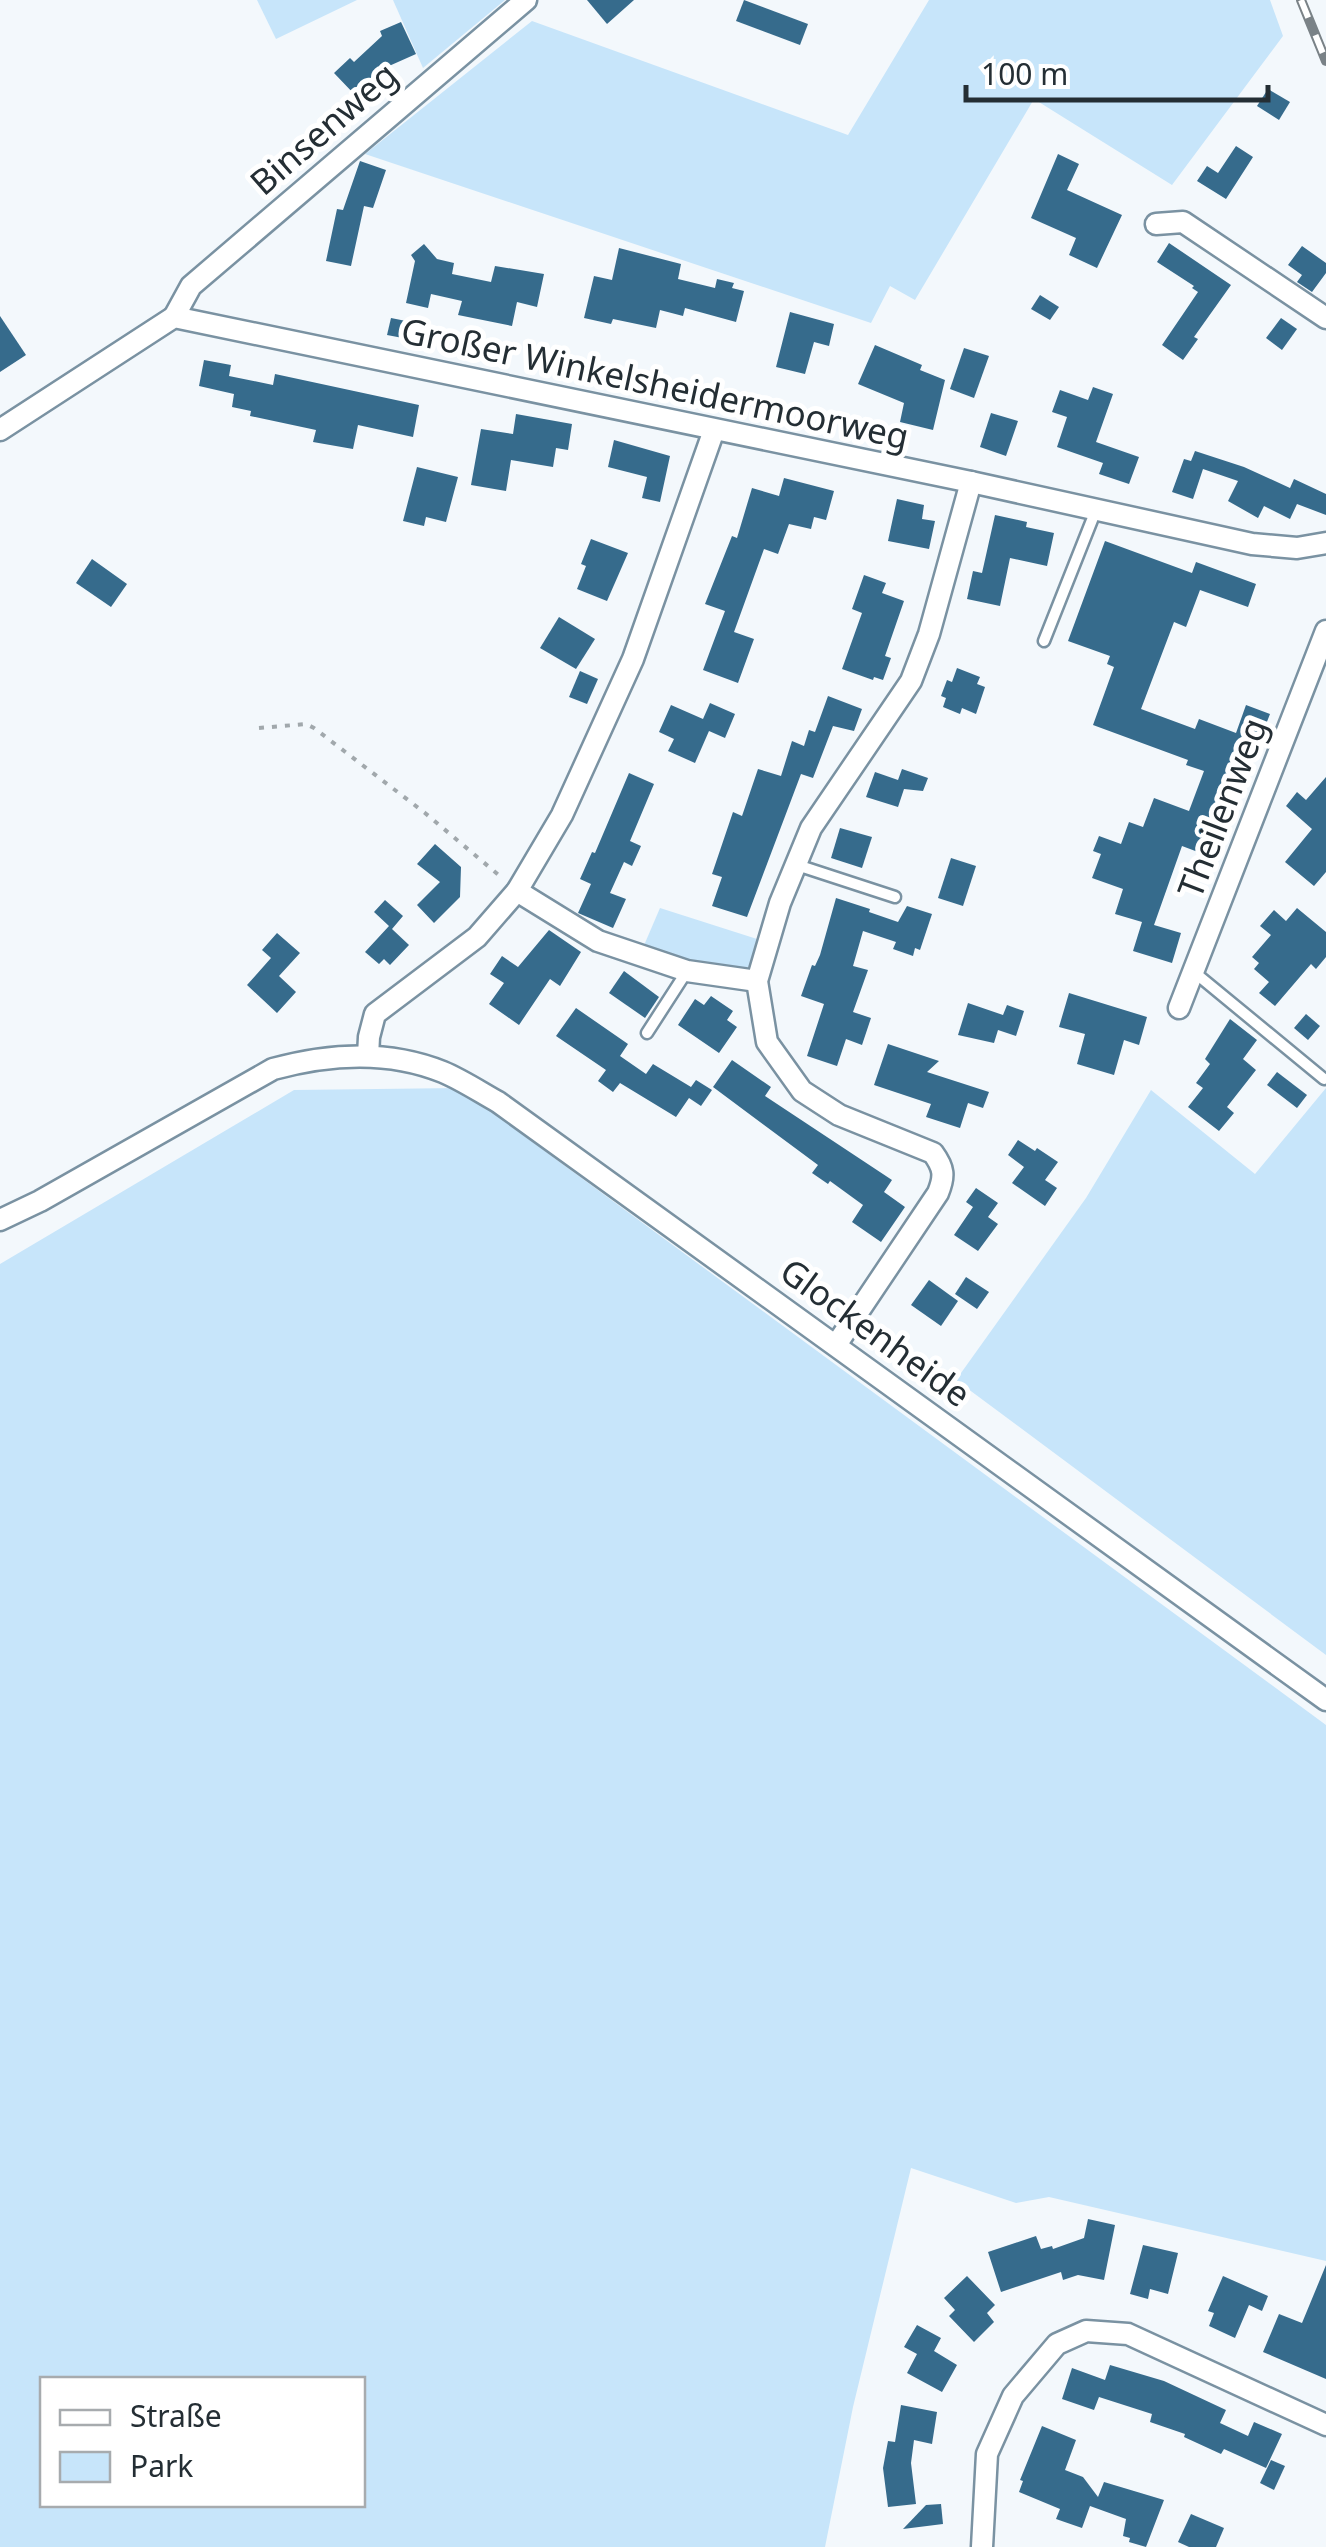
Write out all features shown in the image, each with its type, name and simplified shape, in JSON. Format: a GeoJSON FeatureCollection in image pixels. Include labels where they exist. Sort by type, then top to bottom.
{"type":"FeatureCollection","features":[{"type":"Feature","properties":{"kind":"street","name":"Binsenweg"},"geometry":{"type":"LineString","coordinates":[[174,316],[191,286],[526,0]]}},
{"type":"Feature","properties":{"kind":"street"},"geometry":{"type":"LineString","coordinates":[[1156,224],[1183,222],[1326,318]]}},
{"type":"Feature","properties":{"kind":"street","name":"Großer Winkelsheidermoorweg"},"geometry":{"type":"LineString","coordinates":[[174,316],[1252,544],[1296,548],[1326,543]]}},
{"type":"Feature","properties":{"kind":"street"},"geometry":{"type":"LineString","coordinates":[[0,430],[174,316]]}},
{"type":"Feature","properties":{"kind":"street"},"geometry":{"type":"LineString","coordinates":[[0,1220],[274,1070],[310,1059],[368,1056],[368,1036],[375,1014],[477,936],[516,891],[562,815],[633,659],[714,430]]}},
{"type":"Feature","properties":{"kind":"street"},"geometry":{"type":"LineString","coordinates":[[836,1345],[938,1192],[944,1178],[942,1165],[934,1153],[839,1115],[802,1090],[767,1042],[758,981],[780,903],[820,814],[911,681],[930,634],[972,482]]}},
{"type":"Feature","properties":{"kind":"street","name":"Theilenweg"},"geometry":{"type":"LineString","coordinates":[[1179,1008],[1318,677],[1326,631]]}},
{"type":"Feature","properties":{"kind":"street"},"geometry":{"type":"LineString","coordinates":[[516,891],[598,941],[686,972],[758,981]]}},
{"type":"Feature","properties":{"kind":"street","name":"Glockenheide"},"geometry":{"type":"LineString","coordinates":[[368,1056],[441,1072],[498,1102],[1326,1700]]}},
{"type":"Feature","properties":{"kind":"street"},"geometry":{"type":"LineString","coordinates":[[986,2546],[987,2454],[1012,2396],[1057,2344],[1086,2331],[1128,2334],[1326,2425]]}},
{"type":"Feature","properties":{"kind":"lane"},"geometry":{"type":"LineString","coordinates":[[1044,642],[1096,508]]}},
{"type":"Feature","properties":{"kind":"lane"},"geometry":{"type":"LineString","coordinates":[[796,864],[895,897]]}},
{"type":"Feature","properties":{"kind":"lane"},"geometry":{"type":"LineString","coordinates":[[647,1033],[686,972]]}},
{"type":"Feature","properties":{"kind":"lane"},"geometry":{"type":"LineString","coordinates":[[1194,972],[1324,1079]]}},
{"type":"Feature","properties":{"kind":"path"},"geometry":{"type":"LineString","coordinates":[[259,728],[306,724],[314,728],[516,891]]}},
{"type":"Feature","properties":{"kind":"green space"},"geometry":{"type":"Polygon","coordinates":[[[257,0],[357,0],[276,39],[257,0]]]}},
{"type":"Feature","properties":{"kind":"green space"},"geometry":{"type":"Polygon","coordinates":[[[393,0],[505,0],[423,68],[393,0]]]}},
{"type":"Feature","properties":{"kind":"green space"},"geometry":{"type":"Polygon","coordinates":[[[929,0],[1270,0],[1283,36],[1172,185],[1034,99],[915,300],[890,286],[871,323],[365,154],[532,21],[848,135],[929,0]]]}},
{"type":"Feature","properties":{"kind":"green space"},"geometry":{"type":"Polygon","coordinates":[[[660,908],[757,939],[750,965],[743,971],[718,969],[642,950],[660,908]]]}},
{"type":"Feature","properties":{"kind":"green space"},"geometry":{"type":"Polygon","coordinates":[[[459,1088],[1326,1725],[1326,2261],[1049,2197],[1016,2203],[911,2168],[853,2407],[825,2547],[0,2547],[0,1264],[294,1090],[459,1088]]]}},
{"type":"Feature","properties":{"kind":"green space"},"geometry":{"type":"Polygon","coordinates":[[[1326,1088],[1326,1655],[956,1380],[1086,1198],[1151,1090],[1255,1174],[1326,1088]]]}},
{"type":"Feature","properties":{"kind":"building"},"geometry":{"type":"Polygon","coordinates":[[[587,0],[634,0],[607,24],[587,0]]]}},
{"type":"Feature","properties":{"kind":"building"},"geometry":{"type":"Polygon","coordinates":[[[744,0],[808,24],[800,45],[736,21],[744,0]]]}},
{"type":"Feature","properties":{"kind":"building"},"geometry":{"type":"Polygon","coordinates":[[[401,22],[416,54],[380,70],[384,75],[356,96],[334,73],[350,58],[354,62],[382,36],[380,31],[401,22]]]}},
{"type":"Feature","properties":{"kind":"building"},"geometry":{"type":"Polygon","coordinates":[[[1268,89],[1290,102],[1279,120],[1257,106],[1268,89]]]}},
{"type":"Feature","properties":{"kind":"building"},"geometry":{"type":"Polygon","coordinates":[[[1236,146],[1253,157],[1226,199],[1197,181],[1207,166],[1218,173],[1236,146]]]}},
{"type":"Feature","properties":{"kind":"building"},"geometry":{"type":"Polygon","coordinates":[[[1058,154],[1079,164],[1067,190],[1122,215],[1097,268],[1069,255],[1076,238],[1031,218],[1058,154]]]}},
{"type":"Feature","properties":{"kind":"building"},"geometry":{"type":"Polygon","coordinates":[[[360,161],[386,170],[373,208],[364,206],[351,266],[326,261],[337,209],[343,210],[360,161]]]}},
{"type":"Feature","properties":{"kind":"building"},"geometry":{"type":"Polygon","coordinates":[[[1169,243],[1231,285],[1194,337],[1198,339],[1183,360],[1162,345],[1198,292],[1157,262],[1169,243]]]}},
{"type":"Feature","properties":{"kind":"building"},"geometry":{"type":"Polygon","coordinates":[[[424,244],[437,259],[454,263],[452,274],[491,282],[495,266],[544,274],[537,307],[517,302],[512,326],[458,315],[462,301],[431,294],[428,308],[406,303],[415,261],[411,255],[424,244]]]}},
{"type":"Feature","properties":{"kind":"building"},"geometry":{"type":"Polygon","coordinates":[[[1302,246],[1326,263],[1326,273],[1312,292],[1297,282],[1302,275],[1288,265],[1302,246]]]}},
{"type":"Feature","properties":{"kind":"building"},"geometry":{"type":"Polygon","coordinates":[[[619,248],[681,264],[678,279],[715,288],[717,279],[734,283],[732,288],[744,291],[736,322],[685,308],[683,316],[660,310],[656,328],[584,318],[594,276],[612,280],[619,248]]]}},
{"type":"Feature","properties":{"kind":"building"},"geometry":{"type":"Polygon","coordinates":[[[1040,295],[1059,307],[1050,320],[1031,309],[1040,295]]]}},
{"type":"Feature","properties":{"kind":"building"},"geometry":{"type":"Polygon","coordinates":[[[790,312],[834,324],[829,346],[814,342],[805,374],[776,367],[790,312]]]}},
{"type":"Feature","properties":{"kind":"building"},"geometry":{"type":"Polygon","coordinates":[[[0,316],[26,355],[0,372],[0,316]]]}},
{"type":"Feature","properties":{"kind":"building"},"geometry":{"type":"Polygon","coordinates":[[[391,318],[411,322],[408,339],[387,335],[391,318]]]}},
{"type":"Feature","properties":{"kind":"building"},"geometry":{"type":"Polygon","coordinates":[[[1281,318],[1297,329],[1282,350],[1266,338],[1281,318]]]}},
{"type":"Feature","properties":{"kind":"building"},"geometry":{"type":"Polygon","coordinates":[[[875,345],[922,365],[920,370],[945,380],[933,430],[900,422],[904,403],[858,384],[875,345]]]}},
{"type":"Feature","properties":{"kind":"building"},"geometry":{"type":"Polygon","coordinates":[[[964,348],[989,356],[974,398],[950,389],[964,348]]]}},
{"type":"Feature","properties":{"kind":"building"},"geometry":{"type":"Polygon","coordinates":[[[204,360],[231,365],[229,376],[273,385],[275,374],[419,405],[413,437],[358,425],[353,449],[313,442],[316,430],[250,416],[251,411],[232,407],[234,394],[199,386],[204,360]]]}},
{"type":"Feature","properties":{"kind":"building"},"geometry":{"type":"Polygon","coordinates":[[[1093,387],[1113,394],[1096,442],[1139,457],[1129,484],[1099,474],[1103,463],[1057,447],[1067,417],[1052,412],[1060,390],[1088,400],[1093,387]]]}},
{"type":"Feature","properties":{"kind":"building"},"geometry":{"type":"Polygon","coordinates":[[[991,413],[1018,421],[1006,456],[980,447],[991,413]]]}},
{"type":"Feature","properties":{"kind":"building"},"geometry":{"type":"Polygon","coordinates":[[[516,414],[572,424],[568,450],[556,448],[553,467],[511,460],[506,491],[471,485],[481,429],[513,434],[516,414]]]}},
{"type":"Feature","properties":{"kind":"building"},"geometry":{"type":"Polygon","coordinates":[[[614,440],[670,456],[660,502],[642,498],[647,477],[608,467],[614,440]]]}},
{"type":"Feature","properties":{"kind":"building"},"geometry":{"type":"Polygon","coordinates":[[[1195,451],[1290,488],[1294,479],[1326,494],[1326,515],[1297,504],[1290,519],[1264,506],[1258,518],[1228,501],[1238,481],[1203,469],[1193,499],[1172,492],[1184,459],[1191,461],[1195,451]]]}},
{"type":"Feature","properties":{"kind":"building"},"geometry":{"type":"Polygon","coordinates":[[[417,467],[458,477],[446,522],[426,517],[424,526],[403,521],[417,467]]]}},
{"type":"Feature","properties":{"kind":"building"},"geometry":{"type":"Polygon","coordinates":[[[784,478],[834,491],[826,520],[814,517],[811,529],[789,524],[778,554],[764,549],[734,632],[754,639],[738,683],[703,670],[725,611],[705,604],[732,536],[737,538],[752,488],[779,496],[784,478]]]}},
{"type":"Feature","properties":{"kind":"building"},"geometry":{"type":"Polygon","coordinates":[[[897,499],[924,505],[922,519],[935,521],[929,549],[888,541],[897,499]]]}},
{"type":"Feature","properties":{"kind":"building"},"geometry":{"type":"Polygon","coordinates":[[[995,515],[1054,533],[1047,566],[1010,558],[1000,606],[967,599],[973,571],[982,573],[995,515]]]}},
{"type":"Feature","properties":{"kind":"building"},"geometry":{"type":"Polygon","coordinates":[[[591,539],[628,553],[607,601],[577,589],[591,539]]]}},
{"type":"Feature","properties":{"kind":"building"},"geometry":{"type":"Polygon","coordinates":[[[1105,541],[1192,573],[1196,562],[1256,584],[1248,607],[1200,590],[1186,627],[1174,622],[1141,709],[1195,729],[1199,719],[1236,733],[1246,705],[1270,714],[1263,732],[1260,731],[1230,818],[1212,811],[1198,852],[1182,846],[1154,925],[1181,933],[1172,963],[1133,951],[1142,922],[1115,914],[1123,889],[1092,878],[1101,854],[1093,851],[1099,836],[1121,844],[1129,822],[1143,827],[1154,798],[1189,811],[1204,771],[1186,765],[1188,760],[1093,725],[1114,667],[1107,664],[1110,656],[1068,641],[1105,541]]]}},
{"type":"Feature","properties":{"kind":"building"},"geometry":{"type":"Polygon","coordinates":[[[92,559],[127,584],[111,607],[76,583],[92,559]]]}},
{"type":"Feature","properties":{"kind":"building"},"geometry":{"type":"Polygon","coordinates":[[[864,575],[886,583],[882,593],[904,601],[885,656],[891,658],[883,680],[842,669],[862,613],[852,609],[864,575]]]}},
{"type":"Feature","properties":{"kind":"building"},"geometry":{"type":"Polygon","coordinates":[[[559,617],[595,639],[576,669],[540,648],[559,617]]]}},
{"type":"Feature","properties":{"kind":"building"},"geometry":{"type":"Polygon","coordinates":[[[957,668],[980,677],[977,684],[985,687],[976,714],[962,708],[960,714],[943,707],[946,698],[941,696],[957,668]]]}},
{"type":"Feature","properties":{"kind":"building"},"geometry":{"type":"Polygon","coordinates":[[[580,671],[598,679],[587,704],[569,697],[580,671]]]}},
{"type":"Feature","properties":{"kind":"building"},"geometry":{"type":"Polygon","coordinates":[[[828,696],[862,709],[854,731],[833,726],[813,778],[801,774],[747,917],[712,906],[722,877],[712,874],[733,812],[742,816],[758,769],[781,776],[792,741],[804,746],[809,730],[815,732],[828,696]]]}},
{"type":"Feature","properties":{"kind":"building"},"geometry":{"type":"Polygon","coordinates":[[[710,703],[735,714],[725,738],[709,731],[695,763],[668,751],[674,739],[659,732],[671,705],[703,719],[710,703]]]}},
{"type":"Feature","properties":{"kind":"building"},"geometry":{"type":"Polygon","coordinates":[[[902,769],[928,778],[923,791],[904,789],[898,807],[866,797],[875,772],[898,780],[902,769]]]}},
{"type":"Feature","properties":{"kind":"building"},"geometry":{"type":"Polygon","coordinates":[[[629,773],[654,784],[630,841],[641,846],[632,866],[624,862],[610,893],[626,899],[613,928],[578,913],[591,884],[580,879],[629,773]]]}},
{"type":"Feature","properties":{"kind":"building"},"geometry":{"type":"Polygon","coordinates":[[[1326,777],[1326,872],[1314,886],[1285,862],[1312,829],[1286,806],[1297,792],[1306,800],[1326,777]]]}},
{"type":"Feature","properties":{"kind":"building"},"geometry":{"type":"Polygon","coordinates":[[[840,828],[872,837],[862,868],[831,858],[840,828]]]}},
{"type":"Feature","properties":{"kind":"building"},"geometry":{"type":"Polygon","coordinates":[[[435,844],[461,867],[460,897],[434,923],[417,905],[440,882],[417,864],[435,844]]]}},
{"type":"Feature","properties":{"kind":"building"},"geometry":{"type":"Polygon","coordinates":[[[951,858],[976,866],[963,906],[938,898],[951,858]]]}},
{"type":"Feature","properties":{"kind":"building"},"geometry":{"type":"Polygon","coordinates":[[[836,898],[898,922],[907,906],[932,914],[920,950],[915,948],[913,956],[893,949],[896,942],[863,931],[853,966],[868,970],[853,1012],[871,1018],[862,1045],[846,1039],[837,1066],[807,1056],[824,1004],[801,996],[812,965],[820,955],[836,898]]]}},
{"type":"Feature","properties":{"kind":"building"},"geometry":{"type":"Polygon","coordinates":[[[385,900],[403,916],[392,929],[409,945],[390,965],[384,959],[379,964],[365,952],[389,926],[374,912],[385,900]]]}},
{"type":"Feature","properties":{"kind":"building"},"geometry":{"type":"Polygon","coordinates":[[[1297,908],[1326,932],[1326,957],[1316,969],[1311,964],[1275,1006],[1259,993],[1269,982],[1254,969],[1259,963],[1252,957],[1271,935],[1260,926],[1274,910],[1286,921],[1297,908]]]}},
{"type":"Feature","properties":{"kind":"building"},"geometry":{"type":"Polygon","coordinates":[[[549,930],[581,952],[560,986],[550,979],[519,1025],[489,1004],[504,983],[490,974],[502,956],[518,967],[549,930]]]}},
{"type":"Feature","properties":{"kind":"building"},"geometry":{"type":"Polygon","coordinates":[[[277,933],[300,953],[279,976],[296,992],[277,1013],[247,985],[271,958],[262,950],[277,933]]]}},
{"type":"Feature","properties":{"kind":"building"},"geometry":{"type":"Polygon","coordinates":[[[624,971],[659,997],[645,1018],[609,993],[624,971]]]}},
{"type":"Feature","properties":{"kind":"building"},"geometry":{"type":"Polygon","coordinates":[[[1069,993],[1147,1017],[1139,1045],[1124,1040],[1114,1075],[1077,1064],[1085,1034],[1059,1027],[1069,993]]]}},
{"type":"Feature","properties":{"kind":"building"},"geometry":{"type":"Polygon","coordinates":[[[711,996],[733,1011],[727,1020],[737,1027],[719,1053],[678,1025],[695,999],[704,1005],[711,996]]]}},
{"type":"Feature","properties":{"kind":"building"},"geometry":{"type":"Polygon","coordinates":[[[968,1003],[1003,1015],[1007,1005],[1024,1011],[1016,1036],[998,1030],[994,1043],[958,1035],[968,1003]]]}},
{"type":"Feature","properties":{"kind":"building"},"geometry":{"type":"Polygon","coordinates":[[[576,1008],[628,1044],[620,1056],[646,1074],[653,1064],[691,1087],[696,1080],[712,1090],[701,1106],[689,1098],[676,1117],[620,1083],[613,1092],[598,1081],[606,1070],[556,1036],[576,1008]]]}},
{"type":"Feature","properties":{"kind":"building"},"geometry":{"type":"Polygon","coordinates":[[[1306,1014],[1320,1026],[1308,1040],[1294,1028],[1306,1014]]]}},
{"type":"Feature","properties":{"kind":"building"},"geometry":{"type":"Polygon","coordinates":[[[1230,1019],[1257,1040],[1243,1059],[1256,1070],[1227,1107],[1234,1113],[1219,1131],[1188,1107],[1203,1088],[1196,1083],[1210,1064],[1205,1059],[1230,1019]]]}},
{"type":"Feature","properties":{"kind":"building"},"geometry":{"type":"Polygon","coordinates":[[[888,1044],[939,1061],[927,1072],[989,1092],[983,1108],[968,1103],[960,1128],[926,1117],[931,1104],[874,1085],[888,1044]]]}},
{"type":"Feature","properties":{"kind":"building"},"geometry":{"type":"Polygon","coordinates":[[[732,1060],[771,1087],[765,1096],[892,1180],[884,1192],[905,1207],[881,1242],[852,1222],[863,1205],[812,1173],[818,1165],[713,1087],[732,1060]]]}},
{"type":"Feature","properties":{"kind":"building"},"geometry":{"type":"Polygon","coordinates":[[[1277,1072],[1307,1095],[1297,1108],[1267,1085],[1277,1072]]]}},
{"type":"Feature","properties":{"kind":"building"},"geometry":{"type":"Polygon","coordinates":[[[1018,1140],[1058,1162],[1045,1180],[1057,1188],[1045,1206],[1012,1183],[1024,1167],[1008,1155],[1018,1140]]]}},
{"type":"Feature","properties":{"kind":"building"},"geometry":{"type":"Polygon","coordinates":[[[976,1188],[998,1203],[988,1217],[998,1224],[978,1251],[954,1235],[973,1207],[966,1202],[976,1188]]]}},
{"type":"Feature","properties":{"kind":"building"},"geometry":{"type":"Polygon","coordinates":[[[966,1277],[989,1292],[977,1309],[955,1294],[966,1277]]]}},
{"type":"Feature","properties":{"kind":"building"},"geometry":{"type":"Polygon","coordinates":[[[929,1280],[958,1301],[941,1326],[911,1305],[929,1280]]]}},
{"type":"Feature","properties":{"kind":"building"},"geometry":{"type":"Polygon","coordinates":[[[1088,2219],[1115,2225],[1104,2280],[1078,2275],[1063,2280],[1061,2272],[1001,2292],[988,2252],[1036,2236],[1041,2249],[1053,2249],[1084,2238],[1088,2219]]]}},
{"type":"Feature","properties":{"kind":"building"},"geometry":{"type":"Polygon","coordinates":[[[1143,2245],[1178,2253],[1168,2294],[1150,2289],[1148,2299],[1130,2294],[1143,2245]]]}},
{"type":"Feature","properties":{"kind":"building"},"geometry":{"type":"Polygon","coordinates":[[[1326,2265],[1326,2379],[1263,2352],[1279,2314],[1302,2323],[1326,2265]]]}},
{"type":"Feature","properties":{"kind":"building"},"geometry":{"type":"Polygon","coordinates":[[[967,2276],[995,2305],[987,2313],[994,2322],[974,2342],[949,2316],[955,2310],[944,2298],[967,2276]]]}},
{"type":"Feature","properties":{"kind":"building"},"geometry":{"type":"Polygon","coordinates":[[[1223,2276],[1268,2296],[1262,2311],[1249,2305],[1235,2338],[1209,2326],[1214,2313],[1208,2311],[1223,2276]]]}},
{"type":"Feature","properties":{"kind":"building"},"geometry":{"type":"Polygon","coordinates":[[[917,2325],[941,2338],[934,2351],[957,2365],[942,2392],[907,2373],[917,2354],[904,2347],[917,2325]]]}},
{"type":"Feature","properties":{"kind":"building"},"geometry":{"type":"Polygon","coordinates":[[[1110,2365],[1164,2381],[1226,2410],[1220,2423],[1248,2436],[1254,2422],[1282,2434],[1266,2468],[1224,2449],[1221,2454],[1184,2437],[1185,2434],[1150,2422],[1152,2414],[1099,2397],[1094,2410],[1062,2399],[1072,2368],[1105,2380],[1110,2365]]]}},
{"type":"Feature","properties":{"kind":"building"},"geometry":{"type":"Polygon","coordinates":[[[901,2405],[937,2412],[932,2444],[914,2440],[911,2463],[916,2504],[888,2507],[883,2468],[888,2441],[895,2442],[901,2405]]]}},
{"type":"Feature","properties":{"kind":"building"},"geometry":{"type":"Polygon","coordinates":[[[1042,2426],[1076,2440],[1065,2470],[1083,2477],[1098,2497],[1104,2482],[1164,2500],[1146,2547],[1123,2536],[1126,2519],[1090,2506],[1082,2528],[1056,2519],[1060,2509],[1019,2492],[1023,2481],[1020,2480],[1042,2426]]]}},
{"type":"Feature","properties":{"kind":"building"},"geometry":{"type":"Polygon","coordinates":[[[1271,2460],[1285,2466],[1274,2490],[1260,2483],[1271,2460]]]}},
{"type":"Feature","properties":{"kind":"building"},"geometry":{"type":"Polygon","coordinates":[[[941,2504],[943,2524],[903,2529],[926,2505],[941,2504]]]}},
{"type":"Feature","properties":{"kind":"building"},"geometry":{"type":"Polygon","coordinates":[[[1191,2514],[1224,2528],[1216,2547],[1189,2547],[1178,2542],[1191,2514]]]}},
{"type":"Feature","properties":{"kind":"railway"},"geometry":{"type":"LineString","coordinates":[[1301,0],[1326,61]]}}]}
